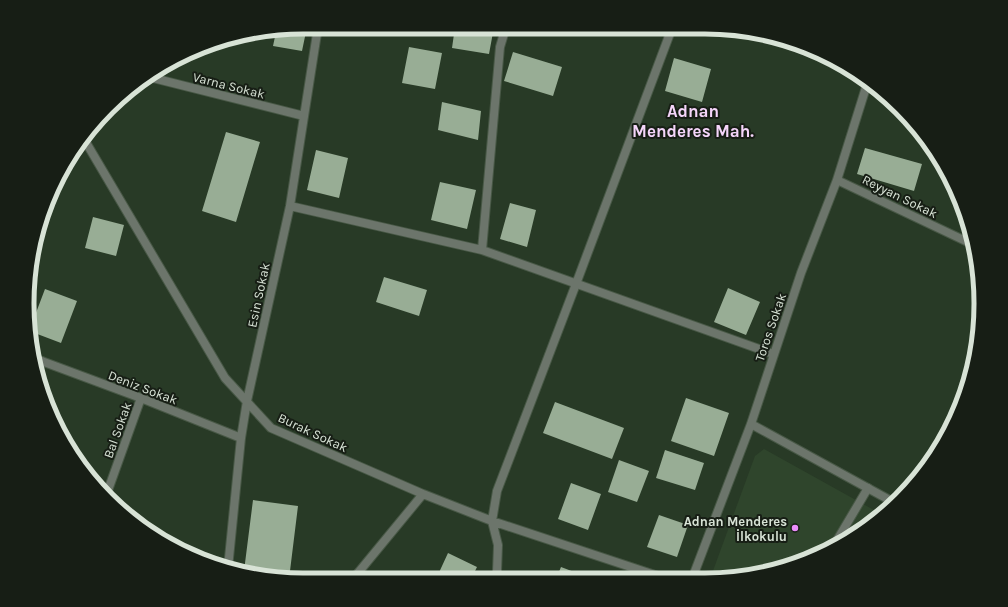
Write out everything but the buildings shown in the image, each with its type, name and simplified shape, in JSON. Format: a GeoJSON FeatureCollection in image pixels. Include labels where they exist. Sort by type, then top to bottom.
{"type":"FeatureCollection","features":[{"type":"Feature","properties":{"kind":"street","name":"Esin Sokak"},"geometry":{"type":"LineString","coordinates":[[229,562],[241,438],[247,401],[290,206],[317,34]]}},
{"type":"Feature","properties":{"kind":"street"},"geometry":{"type":"LineString","coordinates":[[482,250],[500,48],[504,34]]}},
{"type":"Feature","properties":{"kind":"street"},"geometry":{"type":"LineString","coordinates":[[497,573],[498,546],[492,521],[497,491],[670,34]]}},
{"type":"Feature","properties":{"kind":"street","name":"Varna Sokak"},"geometry":{"type":"LineString","coordinates":[[155,78],[304,116]]}},
{"type":"Feature","properties":{"kind":"street","name":"Toros Sokak"},"geometry":{"type":"LineString","coordinates":[[694,573],[751,424],[801,273],[837,180],[866,88]]}},
{"type":"Feature","properties":{"kind":"street","name":"Burak Sokak"},"geometry":{"type":"LineString","coordinates":[[87,144],[225,378],[271,428],[423,494],[492,521],[649,573]]}},
{"type":"Feature","properties":{"kind":"street","name":"Reyyan Sokak"},"geometry":{"type":"LineString","coordinates":[[837,180],[967,242]]}},
{"type":"Feature","properties":{"kind":"street"},"geometry":{"type":"LineString","coordinates":[[290,206],[482,250],[773,354]]}},
{"type":"Feature","properties":{"kind":"street","name":"Deniz Sokak"},"geometry":{"type":"LineString","coordinates":[[40,360],[141,398],[241,438]]}},
{"type":"Feature","properties":{"kind":"street","name":"Bal Sokak"},"geometry":{"type":"LineString","coordinates":[[108,489],[141,398]]}},
{"type":"Feature","properties":{"kind":"street"},"geometry":{"type":"LineString","coordinates":[[751,424],[889,500]]}},
{"type":"Feature","properties":{"kind":"street"},"geometry":{"type":"LineString","coordinates":[[839,537],[868,488]]}},
{"type":"Feature","properties":{"kind":"street"},"geometry":{"type":"LineString","coordinates":[[358,573],[423,494]]}},
{"type":"Feature","properties":{"kind":"shaded area","name":"Adnan Menderes İlkokulu"},"geometry":{"type":"Polygon","coordinates":[[[764,449],[876,511],[854,528],[839,537],[791,559],[740,571],[712,573],[755,456],[764,449]]]}},
{"type":"Feature","properties":{"kind":"place","name":"Adnan Menderes İlkokulu"},"geometry":{"type":"Point","coordinates":[795,528]}},
{"type":"Feature","properties":{"kind":"district","name":"Adnan Menderes Mah."},"geometry":{"type":"Point","coordinates":[693,121]}}]}
